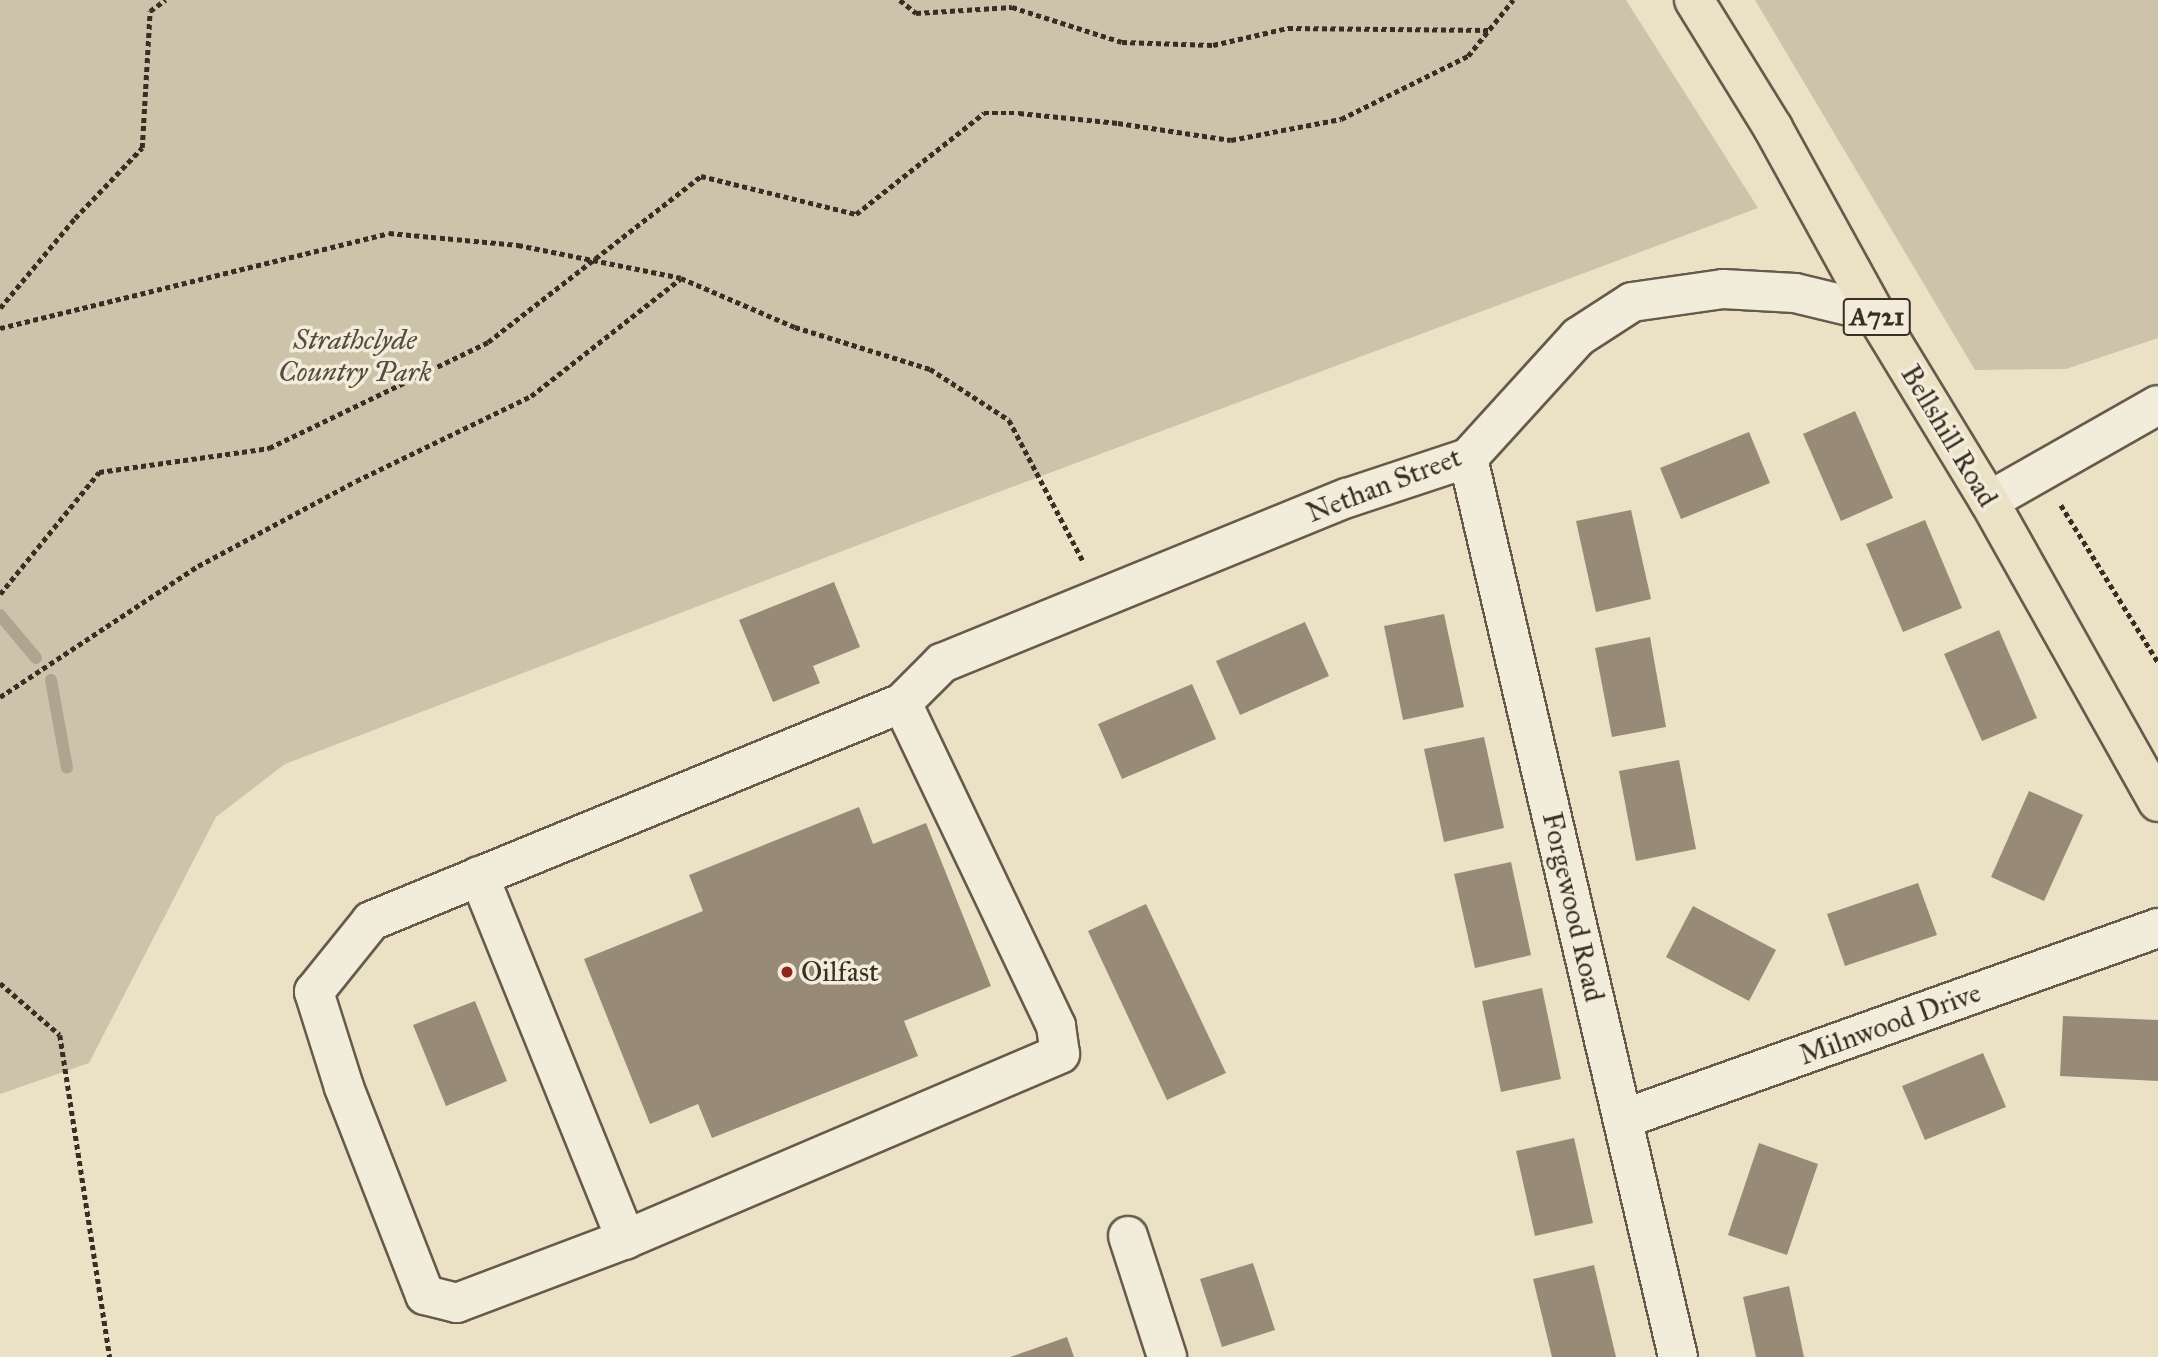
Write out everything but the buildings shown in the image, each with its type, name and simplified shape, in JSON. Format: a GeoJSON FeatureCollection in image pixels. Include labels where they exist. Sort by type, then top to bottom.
{"type":"FeatureCollection","features":[{"type":"Feature","properties":{"kind":"main road","name":"Bellshill Road"},"geometry":{"type":"LineString","coordinates":[[1694,0],[1773,128],[1874,312],[1989,501],[2158,802]]}},
{"type":"Feature","properties":{"kind":"street","name":"Nethan Street"},"geometry":{"type":"LineString","coordinates":[[902,703],[942,663],[1347,498],[1468,458],[1578,337],[1632,302],[1723,289],[1795,292],[1874,312]]}},
{"type":"Feature","properties":{"kind":"street"},"geometry":{"type":"LineString","coordinates":[[1989,501],[2158,405]]}},
{"type":"Feature","properties":{"kind":"street","name":"Forgewood Road"},"geometry":{"type":"LineString","coordinates":[[1468,458],[1678,1357]]}},
{"type":"Feature","properties":{"kind":"street"},"geometry":{"type":"LineString","coordinates":[[902,703],[1056,1026],[1060,1054],[626,1239],[457,1303],[425,1295],[344,1087],[314,992],[371,920],[902,703]]}},
{"type":"Feature","properties":{"kind":"street"},"geometry":{"type":"LineString","coordinates":[[479,876],[626,1239]]}},
{"type":"Feature","properties":{"kind":"street","name":"Milnwood Drive"},"geometry":{"type":"LineString","coordinates":[[1623,1119],[2158,928]]}},
{"type":"Feature","properties":{"kind":"street"},"geometry":{"type":"LineString","coordinates":[[1128,1236],[1167,1357]]}},
{"type":"Feature","properties":{"kind":"path"},"geometry":{"type":"LineString","coordinates":[[0,308],[75,219],[142,148],[150,11],[165,0]]}},
{"type":"Feature","properties":{"kind":"path"},"geometry":{"type":"LineString","coordinates":[[900,0],[916,13],[1012,7],[1122,42],[1213,45],[1287,28],[1489,30]]}},
{"type":"Feature","properties":{"kind":"path"},"geometry":{"type":"LineString","coordinates":[[0,594],[99,472],[269,448],[488,342],[701,176],[856,214],[984,113],[1019,113],[1105,121],[1231,140],[1341,119],[1468,56],[1513,0]]}},
{"type":"Feature","properties":{"kind":"path"},"geometry":{"type":"LineString","coordinates":[[0,328],[389,233],[518,245],[681,278],[795,327],[930,369],[1009,420],[1102,597]]}},
{"type":"Feature","properties":{"kind":"path"},"geometry":{"type":"LineString","coordinates":[[0,696],[198,566],[356,481],[531,396],[681,278]]}},
{"type":"Feature","properties":{"kind":"path"},"geometry":{"type":"LineString","coordinates":[[2040,472],[2158,662]]}},
{"type":"Feature","properties":{"kind":"path"},"geometry":{"type":"LineString","coordinates":[[0,983],[60,1035],[110,1357]]}},
{"type":"Feature","properties":{"kind":"green space","name":"Strathclyde Country Park"},"geometry":{"type":"Polygon","coordinates":[[[0,0],[1626,0],[1758,208],[916,523],[285,764],[216,817],[89,1063],[0,1094],[0,0]]]}},
{"type":"Feature","properties":{"kind":"green space"},"geometry":{"type":"Polygon","coordinates":[[[1755,0],[2158,0],[2158,338],[2066,369],[1975,370],[1755,0]]]}},
{"type":"Feature","properties":{"kind":"waterway"},"geometry":{"type":"LineString","coordinates":[[0,615],[36,658]]}},
{"type":"Feature","properties":{"kind":"waterway"},"geometry":{"type":"LineString","coordinates":[[51,680],[67,768]]}},
{"type":"Feature","properties":{"kind":"place","name":"Oilfast"},"geometry":{"type":"Point","coordinates":[787,972]}}]}
